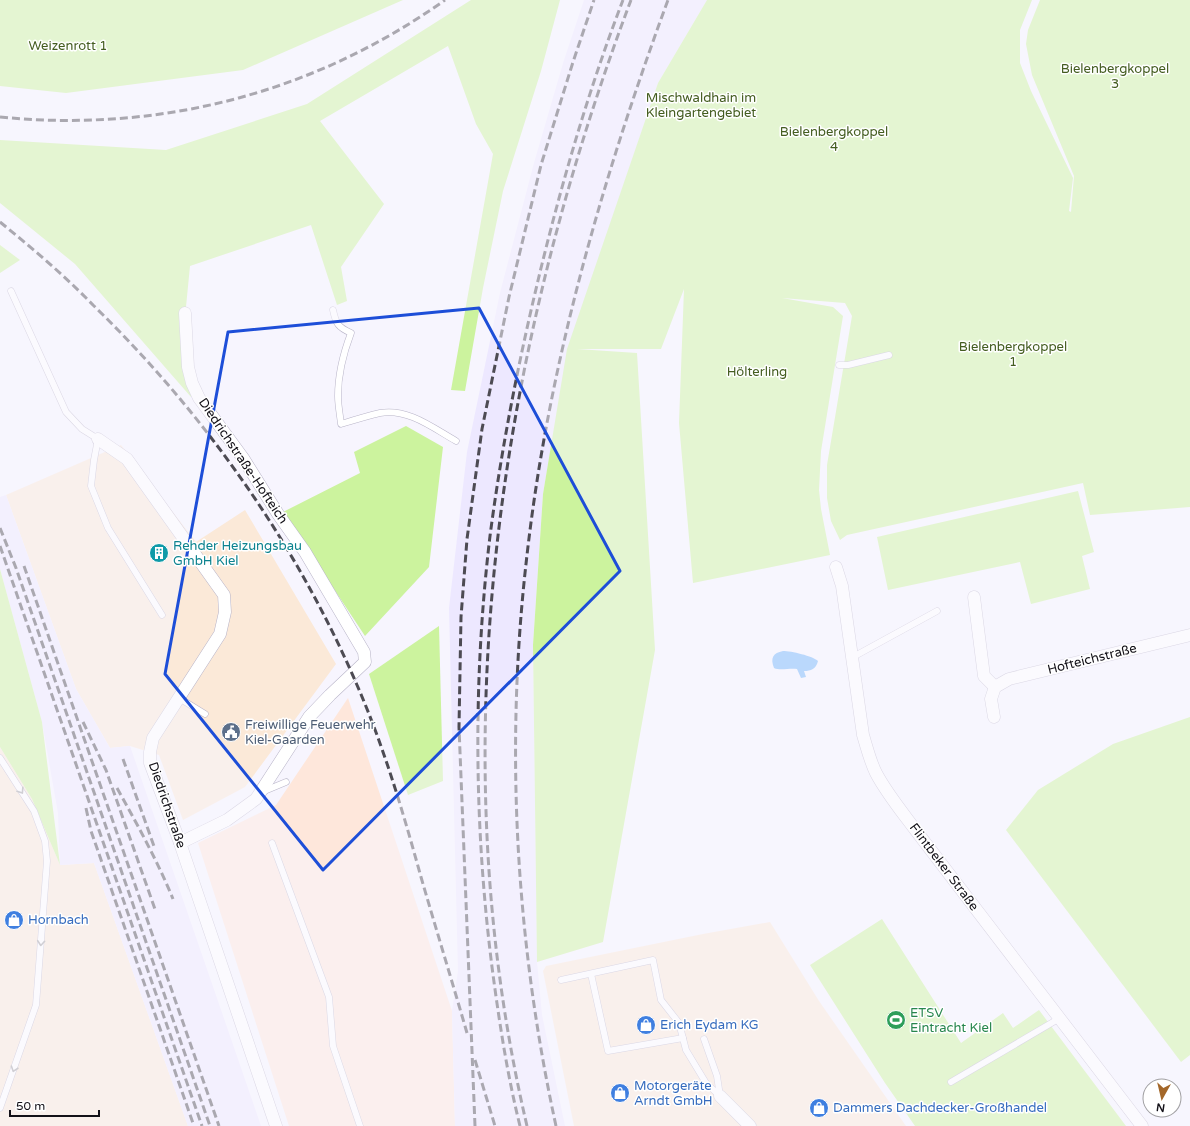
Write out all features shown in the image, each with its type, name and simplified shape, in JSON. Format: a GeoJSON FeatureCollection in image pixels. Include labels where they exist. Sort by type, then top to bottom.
{"type":"FeatureCollection","features":[{"type":"Feature","properties":{"kind":"street","name":"Diedrichstraße-Hofteich"},"geometry":{"type":"LineString","coordinates":[[180,843],[227,820],[256,799],[309,718],[330,694],[365,662],[364,652],[305,552],[278,514],[243,458],[199,398],[192,383],[188,367],[186,313]]}},
{"type":"Feature","properties":{"kind":"street","name":"Diedrichstraße"},"geometry":{"type":"LineString","coordinates":[[98,439],[127,459],[224,595],[225,612],[220,634],[153,738],[150,752],[150,763],[180,843],[276,1126]]}},
{"type":"Feature","properties":{"kind":"street","name":"Flintbeker Straße"},"geometry":{"type":"LineString","coordinates":[[836,567],[842,586],[863,735],[868,754],[876,773],[888,794],[912,826],[1142,1126]]}},
{"type":"Feature","properties":{"kind":"street"},"geometry":{"type":"LineString","coordinates":[[974,597],[984,676],[995,687],[991,699],[994,717]]}},
{"type":"Feature","properties":{"kind":"street","name":"Hofteichstraße"},"geometry":{"type":"LineString","coordinates":[[995,687],[1009,679],[1190,635]]}},
{"type":"Feature","properties":{"kind":"street"},"geometry":{"type":"LineString","coordinates":[[720,1096],[750,1126]]}},
{"type":"Feature","properties":{"kind":"lane"},"geometry":{"type":"LineString","coordinates":[[10,291],[66,412],[82,429],[98,439],[91,486],[108,528],[162,615]]}},
{"type":"Feature","properties":{"kind":"lane"},"geometry":{"type":"LineString","coordinates":[[333,310],[335,322],[342,329],[350,333],[340,373],[338,397],[341,424],[381,413],[397,412],[415,418],[456,442]]}},
{"type":"Feature","properties":{"kind":"lane"},"geometry":{"type":"LineString","coordinates":[[839,365],[848,365],[890,355]]}},
{"type":"Feature","properties":{"kind":"lane"},"geometry":{"type":"LineString","coordinates":[[853,657],[937,611]]}},
{"type":"Feature","properties":{"kind":"lane"},"geometry":{"type":"LineString","coordinates":[[179,698],[205,714]]}},
{"type":"Feature","properties":{"kind":"lane"},"geometry":{"type":"LineString","coordinates":[[0,758],[34,811],[45,842],[47,861],[36,1005],[0,1108]]}},
{"type":"Feature","properties":{"kind":"lane"},"geometry":{"type":"LineString","coordinates":[[260,793],[286,782]]}},
{"type":"Feature","properties":{"kind":"lane"},"geometry":{"type":"LineString","coordinates":[[272,843],[329,997],[333,1046],[360,1126]]}},
{"type":"Feature","properties":{"kind":"lane"},"geometry":{"type":"LineString","coordinates":[[562,980],[653,960],[661,1000],[679,1023],[686,1050],[706,1083],[720,1096]]}},
{"type":"Feature","properties":{"kind":"lane"},"geometry":{"type":"LineString","coordinates":[[591,974],[608,1051],[683,1038]]}},
{"type":"Feature","properties":{"kind":"lane"},"geometry":{"type":"LineString","coordinates":[[951,1082],[1060,1018]]}},
{"type":"Feature","properties":{"kind":"lane"},"geometry":{"type":"LineString","coordinates":[[704,1039],[717,1076],[720,1096]]}},
{"type":"Feature","properties":{"kind":"highlighted area"},"geometry":{"type":"Polygon","coordinates":[[[479,308],[620,571],[323,870],[165,674],[228,332],[479,308]]]}},
{"type":"Feature","properties":{"kind":"shaded area"},"geometry":{"type":"Polygon","coordinates":[[[584,0],[707,0],[658,83],[568,349],[543,494],[533,645],[537,962],[542,1015],[565,1126],[455,1126],[452,1011],[458,971],[449,608],[467,452],[500,293],[534,163],[564,60],[584,0]]]}},
{"type":"Feature","properties":{"kind":"shaded area"},"geometry":{"type":"Polygon","coordinates":[[[121,445],[196,542],[245,510],[336,664],[245,787],[183,820],[159,755],[130,746],[110,748],[76,689],[6,495],[121,445]]]}},
{"type":"Feature","properties":{"kind":"shaded area"},"geometry":{"type":"Polygon","coordinates":[[[6,495],[76,689],[110,748],[130,746],[261,1126],[188,1126],[94,863],[60,865],[58,813],[42,722],[0,569],[0,497],[6,495]]]}},
{"type":"Feature","properties":{"kind":"shaded area"},"geometry":{"type":"Polygon","coordinates":[[[348,698],[452,1011],[455,1126],[289,1126],[198,843],[276,805],[348,698]]]}},
{"type":"Feature","properties":{"kind":"shaded area"},"geometry":{"type":"Polygon","coordinates":[[[0,747],[32,799],[60,865],[94,863],[188,1126],[0,1126],[0,747]]]}},
{"type":"Feature","properties":{"kind":"shaded area"},"geometry":{"type":"Polygon","coordinates":[[[770,922],[819,1001],[906,1126],[574,1126],[543,971],[546,966],[770,922]]]}},
{"type":"Feature","properties":{"kind":"green space","name":"Weizenrott 1"},"geometry":{"type":"Polygon","coordinates":[[[0,0],[403,0],[243,70],[66,93],[0,86],[0,0]]]}},
{"type":"Feature","properties":{"kind":"green space"},"geometry":{"type":"Polygon","coordinates":[[[471,0],[560,0],[541,71],[503,191],[483,288],[465,391],[451,390],[493,154],[476,124],[448,46],[320,121],[384,204],[341,267],[347,301],[337,305],[311,225],[190,266],[185,317],[191,397],[75,264],[0,203],[0,140],[166,150],[307,104],[471,0]]]}},
{"type":"Feature","properties":{"kind":"green space"},"geometry":{"type":"Polygon","coordinates":[[[707,0],[1032,0],[1020,30],[1020,63],[1031,91],[1073,178],[1069,211],[1071,212],[1074,176],[1032,75],[1026,44],[1028,30],[1040,0],[1190,0],[1190,507],[1090,515],[1083,483],[847,535],[840,540],[831,521],[827,498],[827,465],[852,316],[845,303],[782,298],[833,307],[843,316],[821,451],[819,490],[830,555],[693,583],[679,423],[684,289],[661,349],[577,349],[637,353],[655,650],[603,942],[537,962],[533,645],[543,494],[567,349],[658,83],[707,0]]]}},
{"type":"Feature","properties":{"kind":"green space"},"geometry":{"type":"Polygon","coordinates":[[[0,245],[20,260],[0,273],[0,245]]]}},
{"type":"Feature","properties":{"kind":"green space"},"geometry":{"type":"Polygon","coordinates":[[[406,426],[443,447],[429,567],[365,636],[283,512],[360,473],[354,452],[406,426]]]}},
{"type":"Feature","properties":{"kind":"green space"},"geometry":{"type":"Polygon","coordinates":[[[1078,491],[1094,552],[1082,556],[1090,589],[1031,604],[1020,562],[888,590],[877,537],[1078,491]]]}},
{"type":"Feature","properties":{"kind":"green space"},"geometry":{"type":"Polygon","coordinates":[[[0,569],[42,722],[60,865],[32,799],[0,747],[0,569]]]}},
{"type":"Feature","properties":{"kind":"green space"},"geometry":{"type":"Polygon","coordinates":[[[439,626],[443,781],[408,795],[369,674],[439,626]]]}},
{"type":"Feature","properties":{"kind":"green space"},"geometry":{"type":"Polygon","coordinates":[[[1190,717],[1190,1055],[1181,1062],[1006,830],[1038,790],[1113,744],[1190,717]]]}},
{"type":"Feature","properties":{"kind":"green space","name":"ETSV Eintracht Kiel"},"geometry":{"type":"Polygon","coordinates":[[[882,919],[961,1043],[1003,1013],[1013,1028],[1039,1010],[1126,1126],[915,1126],[885,1083],[810,965],[882,919]]]}},
{"type":"Feature","properties":{"kind":"water"},"geometry":{"type":"Polygon","coordinates":[[[783,651],[812,657],[818,661],[817,664],[813,669],[804,671],[806,677],[801,678],[797,669],[774,668],[772,661],[773,656],[783,651]]]}},
{"type":"Feature","properties":{"kind":"railway"},"geometry":{"type":"LineString","coordinates":[[0,117],[60,120],[119,119],[177,112],[233,99],[289,82],[343,60],[395,32],[445,0]]}},
{"type":"Feature","properties":{"kind":"railway"},"geometry":{"type":"LineString","coordinates":[[475,1126],[459,727],[461,617],[467,539],[482,429],[509,297],[541,165],[594,0]]}},
{"type":"Feature","properties":{"kind":"railway"},"geometry":{"type":"LineString","coordinates":[[520,1126],[507,1067],[492,967],[482,859],[479,805],[478,698],[484,590],[500,467],[512,399],[542,264],[578,131],[623,0]]}},
{"type":"Feature","properties":{"kind":"railway"},"geometry":{"type":"LineString","coordinates":[[527,1126],[501,985],[487,842],[486,699],[496,556],[516,414],[546,273],[584,135],[631,0]]}},
{"type":"Feature","properties":{"kind":"railway"},"geometry":{"type":"LineString","coordinates":[[556,1126],[542,1057],[531,987],[523,917],[518,846],[516,705],[526,564],[535,492],[562,348],[599,207],[620,138],[668,0]]}},
{"type":"Feature","properties":{"kind":"railway"},"geometry":{"type":"LineString","coordinates":[[0,222],[71,283],[134,347],[172,390],[209,435],[244,482],[306,581],[333,632],[367,708],[376,732],[400,804],[467,1033]]}},
{"type":"Feature","properties":{"kind":"railway"},"geometry":{"type":"LineString","coordinates":[[0,528],[16,568],[210,1126]]}},
{"type":"Feature","properties":{"kind":"railway"},"geometry":{"type":"LineString","coordinates":[[0,546],[202,1126]]}},
{"type":"Feature","properties":{"kind":"railway"},"geometry":{"type":"LineString","coordinates":[[24,566],[219,1126]]}},
{"type":"Feature","properties":{"kind":"railway"},"geometry":{"type":"LineString","coordinates":[[83,722],[106,770],[156,912]]}},
{"type":"Feature","properties":{"kind":"railway"},"geometry":{"type":"LineString","coordinates":[[123,759],[155,849]]}},
{"type":"Feature","properties":{"kind":"railway"},"geometry":{"type":"LineString","coordinates":[[117,788],[154,856],[173,899]]}},
{"type":"Feature","properties":{"kind":"railway"},"geometry":{"type":"LineString","coordinates":[[86,808],[91,831],[194,1126]]}},
{"type":"Feature","properties":{"kind":"railway"},"geometry":{"type":"LineString","coordinates":[[475,1060],[495,1126]]}},
{"type":"Feature","properties":{"kind":"place","name":"Rehder Heizungsbau GmbH Kiel"},"geometry":{"type":"Point","coordinates":[159,553]}},
{"type":"Feature","properties":{"kind":"place","name":"Freiwillige Feuerwehr Kiel-Gaarden"},"geometry":{"type":"Point","coordinates":[231,732]}},
{"type":"Feature","properties":{"kind":"place","name":"Hornbach"},"geometry":{"type":"Point","coordinates":[14,920]}},
{"type":"Feature","properties":{"kind":"place","name":"ETSV Eintracht Kiel"},"geometry":{"type":"Point","coordinates":[896,1020]}},
{"type":"Feature","properties":{"kind":"place","name":"Erich Eydam KG"},"geometry":{"type":"Point","coordinates":[646,1025]}},
{"type":"Feature","properties":{"kind":"place","name":"Motorgeräte Arndt GmbH"},"geometry":{"type":"Point","coordinates":[620,1093]}},
{"type":"Feature","properties":{"kind":"place","name":"Dammers Dachdecker-Großhandel"},"geometry":{"type":"Point","coordinates":[819,1108]}},
{"type":"Feature","properties":{"kind":"park label","name":"Bielenbergkoppel 3"},"geometry":{"type":"Point","coordinates":[1115,76]}},
{"type":"Feature","properties":{"kind":"park label","name":"Mischwaldhain im Kleingartengebiet"},"geometry":{"type":"Point","coordinates":[701,106]}},
{"type":"Feature","properties":{"kind":"park label","name":"Bielenbergkoppel 4"},"geometry":{"type":"Point","coordinates":[834,140]}},
{"type":"Feature","properties":{"kind":"park label","name":"Bielenbergkoppel 1"},"geometry":{"type":"Point","coordinates":[1013,354]}},
{"type":"Feature","properties":{"kind":"park label","name":"Hölterling"},"geometry":{"type":"Point","coordinates":[757,372]}}]}
